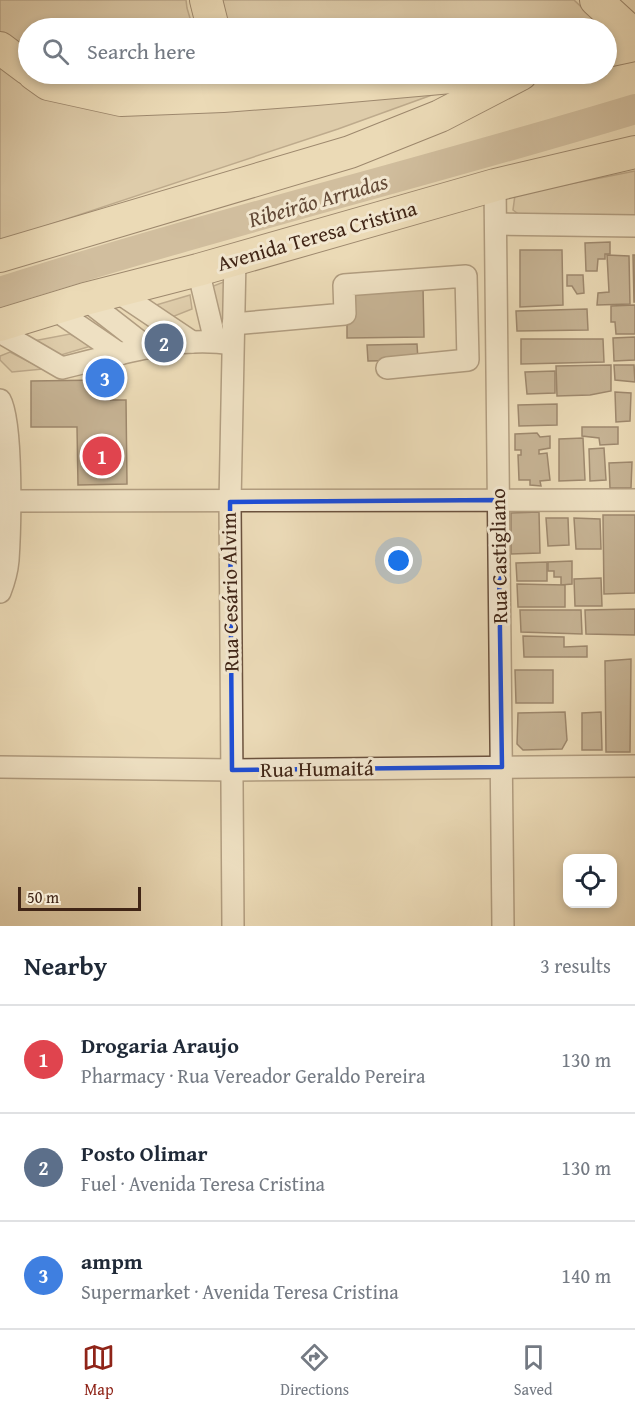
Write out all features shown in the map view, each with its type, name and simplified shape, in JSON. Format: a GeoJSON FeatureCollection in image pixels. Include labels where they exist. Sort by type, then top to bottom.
{"type":"FeatureCollection","features":[{"type":"Feature","properties":{"kind":"highway"},"geometry":{"type":"LineString","coordinates":[[206,0],[210,18]]}},
{"type":"Feature","properties":{"kind":"highway"},"geometry":{"type":"LineString","coordinates":[[596,0],[616,18]]}},
{"type":"Feature","properties":{"kind":"highway"},"geometry":{"type":"LineString","coordinates":[[617,19],[635,36]]}},
{"type":"Feature","properties":{"kind":"highway"},"geometry":{"type":"LineString","coordinates":[[617,49],[635,45]]}},
{"type":"Feature","properties":{"kind":"highway"},"geometry":{"type":"LineString","coordinates":[[0,48],[18,62]]}},
{"type":"Feature","properties":{"kind":"highway"},"geometry":{"type":"LineString","coordinates":[[48,84],[121,100],[223,96],[372,84]]}},
{"type":"Feature","properties":{"kind":"highway"},"geometry":{"type":"LineString","coordinates":[[295,84],[316,89]]}},
{"type":"Feature","properties":{"kind":"highway"},"geometry":{"type":"LineString","coordinates":[[0,256],[350,152],[440,116],[502,84]]}},
{"type":"Feature","properties":{"kind":"highway","name":"Avenida Teresa Cristina"},"geometry":{"type":"LineString","coordinates":[[0,325],[85,299],[198,270],[495,185],[635,152]]}},
{"type":"Feature","properties":{"kind":"street","name":"Rua Castigliano"},"geometry":{"type":"LineString","coordinates":[[495,185],[503,926]]}},
{"type":"Feature","properties":{"kind":"street"},"geometry":{"type":"LineString","coordinates":[[496,224],[635,226]]}},
{"type":"Feature","properties":{"kind":"street","name":"Rua Cesário Alvim"},"geometry":{"type":"LineString","coordinates":[[233,926],[227,336],[235,258]]}},
{"type":"Feature","properties":{"kind":"street"},"geometry":{"type":"LineString","coordinates":[[198,270],[227,336]]}},
{"type":"Feature","properties":{"kind":"street"},"geometry":{"type":"LineString","coordinates":[[0,332],[62,368],[148,348],[345,314],[344,285],[466,276],[468,360],[387,368]]}},
{"type":"Feature","properties":{"kind":"street"},"geometry":{"type":"LineString","coordinates":[[116,291],[192,342]]}},
{"type":"Feature","properties":{"kind":"street"},"geometry":{"type":"LineString","coordinates":[[85,299],[148,348]]}},
{"type":"Feature","properties":{"kind":"street"},"geometry":{"type":"LineString","coordinates":[[54,309],[120,354]]}},
{"type":"Feature","properties":{"kind":"street"},"geometry":{"type":"LineString","coordinates":[[0,400],[7,419],[9,501],[8,562],[0,592]]}},
{"type":"Feature","properties":{"kind":"street"},"geometry":{"type":"LineString","coordinates":[[9,501],[635,500]]}},
{"type":"Feature","properties":{"kind":"street","name":"Rua Humaitá"},"geometry":{"type":"LineString","coordinates":[[0,767],[232,770],[635,766]]}},
{"type":"Feature","properties":{"kind":"highlighted area"},"geometry":{"type":"Polygon","coordinates":[[[498,500],[502,767],[232,770],[230,502],[498,500]]]}},
{"type":"Feature","properties":{"kind":"shaded area"},"geometry":{"type":"Polygon","coordinates":[[[0,0],[186,0],[190,18],[18,18],[18,54],[0,39],[0,0]]]}},
{"type":"Feature","properties":{"kind":"shaded area"},"geometry":{"type":"Polygon","coordinates":[[[211,0],[574,0],[593,18],[218,18],[211,0]]]}},
{"type":"Feature","properties":{"kind":"shaded area"},"geometry":{"type":"Polygon","coordinates":[[[0,67],[18,78],[18,84],[27,84],[45,95],[443,91],[338,129],[0,241],[0,67]]]}},
{"type":"Feature","properties":{"kind":"shaded area"},"geometry":{"type":"Polygon","coordinates":[[[81,84],[230,84],[232,86],[122,95],[81,84]]]}},
{"type":"Feature","properties":{"kind":"shaded area"},"geometry":{"type":"Polygon","coordinates":[[[635,171],[635,215],[521,216],[513,210],[515,195],[635,171]]]}},
{"type":"Feature","properties":{"kind":"shaded area"},"geometry":{"type":"Polygon","coordinates":[[[226,281],[225,330],[214,309],[211,287],[226,281]]]}},
{"type":"Feature","properties":{"kind":"shaded area"},"geometry":{"type":"Polygon","coordinates":[[[190,295],[192,309],[172,317],[156,305],[190,295]]]}},
{"type":"Feature","properties":{"kind":"shaded area"},"geometry":{"type":"Polygon","coordinates":[[[70,334],[91,346],[61,355],[28,342],[70,334]]]}},
{"type":"Feature","properties":{"kind":"shaded area"},"geometry":{"type":"Polygon","coordinates":[[[10,352],[43,369],[12,372],[0,360],[0,356],[10,352]]]}},
{"type":"Feature","properties":{"kind":"building"},"geometry":{"type":"Polygon","coordinates":[[[610,242],[610,254],[605,254],[605,259],[598,259],[597,271],[586,271],[585,243],[610,242]]]}},
{"type":"Feature","properties":{"kind":"building"},"geometry":{"type":"Polygon","coordinates":[[[520,250],[562,250],[563,305],[520,307],[520,250]]]}},
{"type":"Feature","properties":{"kind":"building"},"geometry":{"type":"Polygon","coordinates":[[[607,255],[629,256],[630,304],[597,305],[598,293],[609,292],[607,255]]]}},
{"type":"Feature","properties":{"kind":"building"},"geometry":{"type":"Polygon","coordinates":[[[633,255],[635,255],[635,302],[634,302],[633,255]]]}},
{"type":"Feature","properties":{"kind":"building"},"geometry":{"type":"Polygon","coordinates":[[[567,275],[583,275],[584,293],[577,294],[572,286],[567,286],[567,275]]]}},
{"type":"Feature","properties":{"kind":"building"},"geometry":{"type":"Polygon","coordinates":[[[423,287],[424,337],[347,338],[347,288],[423,287]]]}},
{"type":"Feature","properties":{"kind":"building"},"geometry":{"type":"Polygon","coordinates":[[[635,305],[635,334],[616,334],[615,322],[611,322],[611,306],[635,305]]]}},
{"type":"Feature","properties":{"kind":"building"},"geometry":{"type":"Polygon","coordinates":[[[587,309],[588,330],[517,331],[516,311],[587,309]]]}},
{"type":"Feature","properties":{"kind":"building"},"geometry":{"type":"Polygon","coordinates":[[[635,337],[635,360],[614,361],[613,338],[635,337]]]}},
{"type":"Feature","properties":{"kind":"building"},"geometry":{"type":"Polygon","coordinates":[[[521,339],[603,339],[604,362],[521,364],[521,339]]]}},
{"type":"Feature","properties":{"kind":"building"},"geometry":{"type":"Polygon","coordinates":[[[417,344],[418,360],[368,361],[367,345],[417,344]]]}},
{"type":"Feature","properties":{"kind":"building"},"geometry":{"type":"Polygon","coordinates":[[[611,365],[611,391],[590,395],[557,396],[556,366],[611,365]]]}},
{"type":"Feature","properties":{"kind":"building"},"geometry":{"type":"Polygon","coordinates":[[[614,365],[634,365],[635,382],[615,380],[614,365]]]}},
{"type":"Feature","properties":{"kind":"building"},"geometry":{"type":"Polygon","coordinates":[[[555,371],[555,393],[527,394],[525,372],[555,371]]]}},
{"type":"Feature","properties":{"kind":"building"},"geometry":{"type":"Polygon","coordinates":[[[101,380],[101,400],[126,400],[127,484],[78,485],[77,427],[31,427],[31,381],[101,380]]]}},
{"type":"Feature","properties":{"kind":"building"},"geometry":{"type":"Polygon","coordinates":[[[615,392],[631,393],[630,421],[616,422],[615,392]]]}},
{"type":"Feature","properties":{"kind":"building"},"geometry":{"type":"Polygon","coordinates":[[[557,404],[557,425],[519,426],[518,405],[557,404]]]}},
{"type":"Feature","properties":{"kind":"building"},"geometry":{"type":"Polygon","coordinates":[[[582,427],[618,427],[618,444],[600,445],[599,438],[582,436],[582,427]]]}},
{"type":"Feature","properties":{"kind":"building"},"geometry":{"type":"Polygon","coordinates":[[[537,433],[540,437],[550,436],[550,448],[539,450],[539,454],[547,453],[550,480],[540,481],[541,486],[530,485],[530,480],[519,480],[518,455],[521,455],[521,450],[515,450],[515,434],[537,433]]]}},
{"type":"Feature","properties":{"kind":"building"},"geometry":{"type":"Polygon","coordinates":[[[583,438],[585,480],[559,481],[559,439],[583,438]]]}},
{"type":"Feature","properties":{"kind":"building"},"geometry":{"type":"Polygon","coordinates":[[[604,448],[606,480],[590,481],[589,449],[604,448]]]}},
{"type":"Feature","properties":{"kind":"building"},"geometry":{"type":"Polygon","coordinates":[[[632,462],[631,488],[610,488],[609,463],[632,462]]]}},
{"type":"Feature","properties":{"kind":"building"},"geometry":{"type":"Polygon","coordinates":[[[539,512],[540,553],[511,554],[511,513],[539,512]]]}},
{"type":"Feature","properties":{"kind":"building"},"geometry":{"type":"Polygon","coordinates":[[[603,515],[635,515],[635,593],[604,594],[603,515]]]}},
{"type":"Feature","properties":{"kind":"building"},"geometry":{"type":"Polygon","coordinates":[[[546,518],[568,518],[569,545],[548,546],[546,518]]]}},
{"type":"Feature","properties":{"kind":"building"},"geometry":{"type":"Polygon","coordinates":[[[574,518],[600,519],[601,549],[576,549],[574,518]]]}},
{"type":"Feature","properties":{"kind":"building"},"geometry":{"type":"Polygon","coordinates":[[[572,561],[572,584],[561,585],[561,577],[554,577],[554,571],[548,571],[548,562],[572,561]]]}},
{"type":"Feature","properties":{"kind":"building"},"geometry":{"type":"Polygon","coordinates":[[[547,562],[547,581],[517,581],[516,563],[547,562]]]}},
{"type":"Feature","properties":{"kind":"building"},"geometry":{"type":"Polygon","coordinates":[[[601,578],[602,606],[575,606],[574,579],[601,578]]]}},
{"type":"Feature","properties":{"kind":"building"},"geometry":{"type":"Polygon","coordinates":[[[517,584],[565,585],[565,607],[518,607],[517,584]]]}},
{"type":"Feature","properties":{"kind":"building"},"geometry":{"type":"Polygon","coordinates":[[[635,609],[635,635],[586,634],[585,610],[635,609]]]}},
{"type":"Feature","properties":{"kind":"building"},"geometry":{"type":"Polygon","coordinates":[[[520,610],[581,610],[582,634],[521,632],[520,610]]]}},
{"type":"Feature","properties":{"kind":"building"},"geometry":{"type":"Polygon","coordinates":[[[523,636],[564,637],[564,647],[587,646],[587,657],[524,657],[523,636]]]}},
{"type":"Feature","properties":{"kind":"building"},"geometry":{"type":"Polygon","coordinates":[[[631,659],[630,752],[606,752],[605,661],[631,659]]]}},
{"type":"Feature","properties":{"kind":"building"},"geometry":{"type":"Polygon","coordinates":[[[515,670],[553,670],[553,703],[516,703],[515,670]]]}},
{"type":"Feature","properties":{"kind":"building"},"geometry":{"type":"Polygon","coordinates":[[[565,712],[567,740],[562,749],[523,750],[517,744],[518,713],[565,712]]]}},
{"type":"Feature","properties":{"kind":"building"},"geometry":{"type":"Polygon","coordinates":[[[601,712],[602,750],[582,750],[582,713],[601,712]]]}},
{"type":"Feature","properties":{"kind":"waterway","name":"Ribeirão Arrudas"},"geometry":{"type":"LineString","coordinates":[[0,292],[158,244],[635,109]]}},
{"type":"Feature","properties":{"kind":"place","name":"Posto Olimar"},"geometry":{"type":"Point","coordinates":[164,343]}},
{"type":"Feature","properties":{"kind":"place","name":"ampm"},"geometry":{"type":"Point","coordinates":[105,378]}},
{"type":"Feature","properties":{"kind":"place","name":"Drogaria Araujo"},"geometry":{"type":"Point","coordinates":[102,456]}}]}
